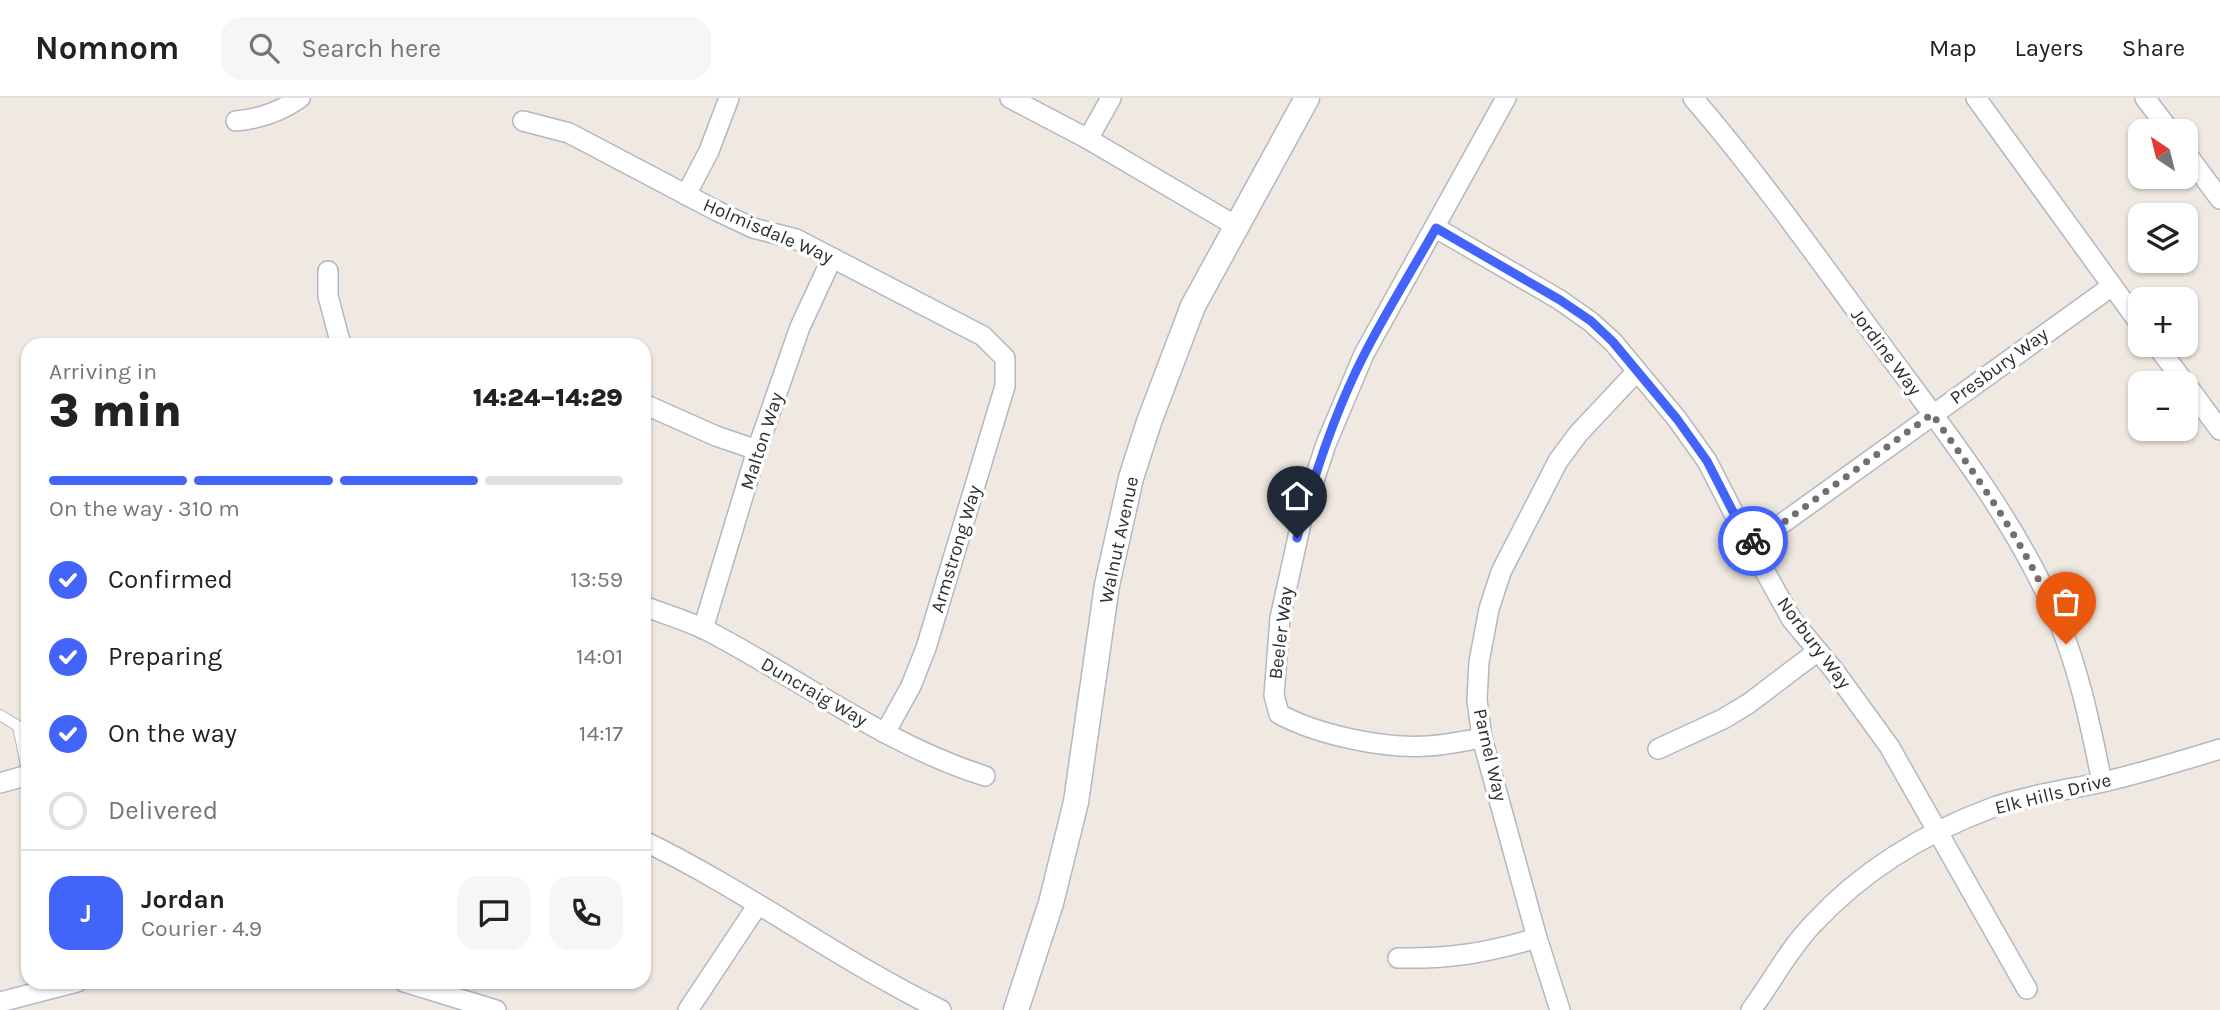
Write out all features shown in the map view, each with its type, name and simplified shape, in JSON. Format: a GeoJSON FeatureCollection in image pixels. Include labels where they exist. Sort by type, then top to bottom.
{"type":"FeatureCollection","features":[{"type":"Feature","properties":{"kind":"street"},"geometry":{"type":"LineString","coordinates":[[236,121],[258,119],[286,108],[300,98]]}},
{"type":"Feature","properties":{"kind":"street"},"geometry":{"type":"LineString","coordinates":[[686,195],[709,151],[729,98]]}},
{"type":"Feature","properties":{"kind":"street"},"geometry":{"type":"LineString","coordinates":[[1010,98],[1088,139],[1236,226]]}},
{"type":"Feature","properties":{"kind":"street"},"geometry":{"type":"LineString","coordinates":[[1088,139],[1111,98]]}},
{"type":"Feature","properties":{"kind":"street","name":"Walnut Avenue"},"geometry":{"type":"LineString","coordinates":[[1016,1010],[1051,903],[1076,802],[1107,585],[1131,478],[1188,317],[1307,98]]}},
{"type":"Feature","properties":{"kind":"street","name":"Beeler Way"},"geometry":{"type":"LineString","coordinates":[[1482,738],[1425,746],[1397,745],[1330,734],[1301,726],[1279,714],[1274,695],[1280,618],[1291,562],[1326,444],[1364,354],[1506,98]]}},
{"type":"Feature","properties":{"kind":"street","name":"Jordine Way"},"geometry":{"type":"LineString","coordinates":[[1693,98],[1732,144],[1932,414],[2023,548],[2052,605],[2080,684],[2102,782]]}},
{"type":"Feature","properties":{"kind":"street"},"geometry":{"type":"LineString","coordinates":[[1976,98],[2128,308]]}},
{"type":"Feature","properties":{"kind":"street"},"geometry":{"type":"LineString","coordinates":[[2145,98],[2161,119]]}},
{"type":"Feature","properties":{"kind":"street","name":"Holmisdale Way"},"geometry":{"type":"LineString","coordinates":[[523,121],[569,133],[753,228],[796,239],[983,336],[1005,358]]}},
{"type":"Feature","properties":{"kind":"street"},"geometry":{"type":"LineString","coordinates":[[2198,169],[2220,198]]}},
{"type":"Feature","properties":{"kind":"street","name":"Norbury Way"},"geometry":{"type":"LineString","coordinates":[[1436,228],[1591,321],[1613,342],[1677,419],[1707,461],[1792,620],[1889,746],[2026,989]]}},
{"type":"Feature","properties":{"kind":"street","name":"Malton Way"},"geometry":{"type":"LineString","coordinates":[[703,629],[757,450],[800,327],[832,258]]}},
{"type":"Feature","properties":{"kind":"street"},"geometry":{"type":"LineString","coordinates":[[328,271],[328,296],[339,338]]}},
{"type":"Feature","properties":{"kind":"street","name":"Presbury Way"},"geometry":{"type":"LineString","coordinates":[[1749,543],[1776,528],[2112,286]]}},
{"type":"Feature","properties":{"kind":"street","name":"Armstrong Way"},"geometry":{"type":"LineString","coordinates":[[885,733],[911,686],[926,648],[1005,386],[1005,358]]}},
{"type":"Feature","properties":{"kind":"street","name":"Parnel Way"},"geometry":{"type":"LineString","coordinates":[[1560,1010],[1537,938],[1482,738],[1478,700],[1479,662],[1489,609],[1502,572],[1558,461],[1586,425],[1637,371]]}},
{"type":"Feature","properties":{"kind":"street"},"geometry":{"type":"LineString","coordinates":[[2198,401],[2220,430]]}},
{"type":"Feature","properties":{"kind":"street"},"geometry":{"type":"LineString","coordinates":[[651,407],[716,436],[757,450]]}},
{"type":"Feature","properties":{"kind":"street","name":"Duncraig Way"},"geometry":{"type":"LineString","coordinates":[[651,609],[703,629],[909,747],[948,765],[985,776]]}},
{"type":"Feature","properties":{"kind":"street"},"geometry":{"type":"LineString","coordinates":[[1658,749],[1723,719],[1748,704],[1818,651]]}},
{"type":"Feature","properties":{"kind":"street","name":"Elk Hills Drive"},"geometry":{"type":"LineString","coordinates":[[1751,1010],[1791,949],[1834,903],[1870,873],[1939,831],[1994,807],[2102,782],[2220,749]]}},
{"type":"Feature","properties":{"kind":"street"},"geometry":{"type":"LineString","coordinates":[[0,783],[21,777]]}},
{"type":"Feature","properties":{"kind":"street"},"geometry":{"type":"LineString","coordinates":[[651,845],[718,879],[757,906],[902,991],[941,1010]]}},
{"type":"Feature","properties":{"kind":"street"},"geometry":{"type":"LineString","coordinates":[[688,1010],[757,906]]}},
{"type":"Feature","properties":{"kind":"street"},"geometry":{"type":"LineString","coordinates":[[1398,958],[1467,955],[1493,951],[1537,938]]}},
{"type":"Feature","properties":{"kind":"street"},"geometry":{"type":"LineString","coordinates":[[0,1002],[50,989]]}},
{"type":"Feature","properties":{"kind":"street"},"geometry":{"type":"LineString","coordinates":[[426,989],[485,1008]]}},
{"type":"Feature","properties":{"kind":"lane"},"geometry":{"type":"LineString","coordinates":[[0,715],[18,726],[21,741]]}},
{"type":"Feature","properties":{"kind":"way so far"},"geometry":{"type":"LineString","coordinates":[[1753,541],[1776,528],[1932,414],[2023,548],[2052,605],[2066,644]]}},
{"type":"Feature","properties":{"kind":"route"},"geometry":{"type":"LineString","coordinates":[[1297,538],[1326,444],[1364,354],[1436,228],[1560,300],[1591,321],[1613,342],[1677,419],[1707,461],[1749,543],[1753,541]]}}]}
